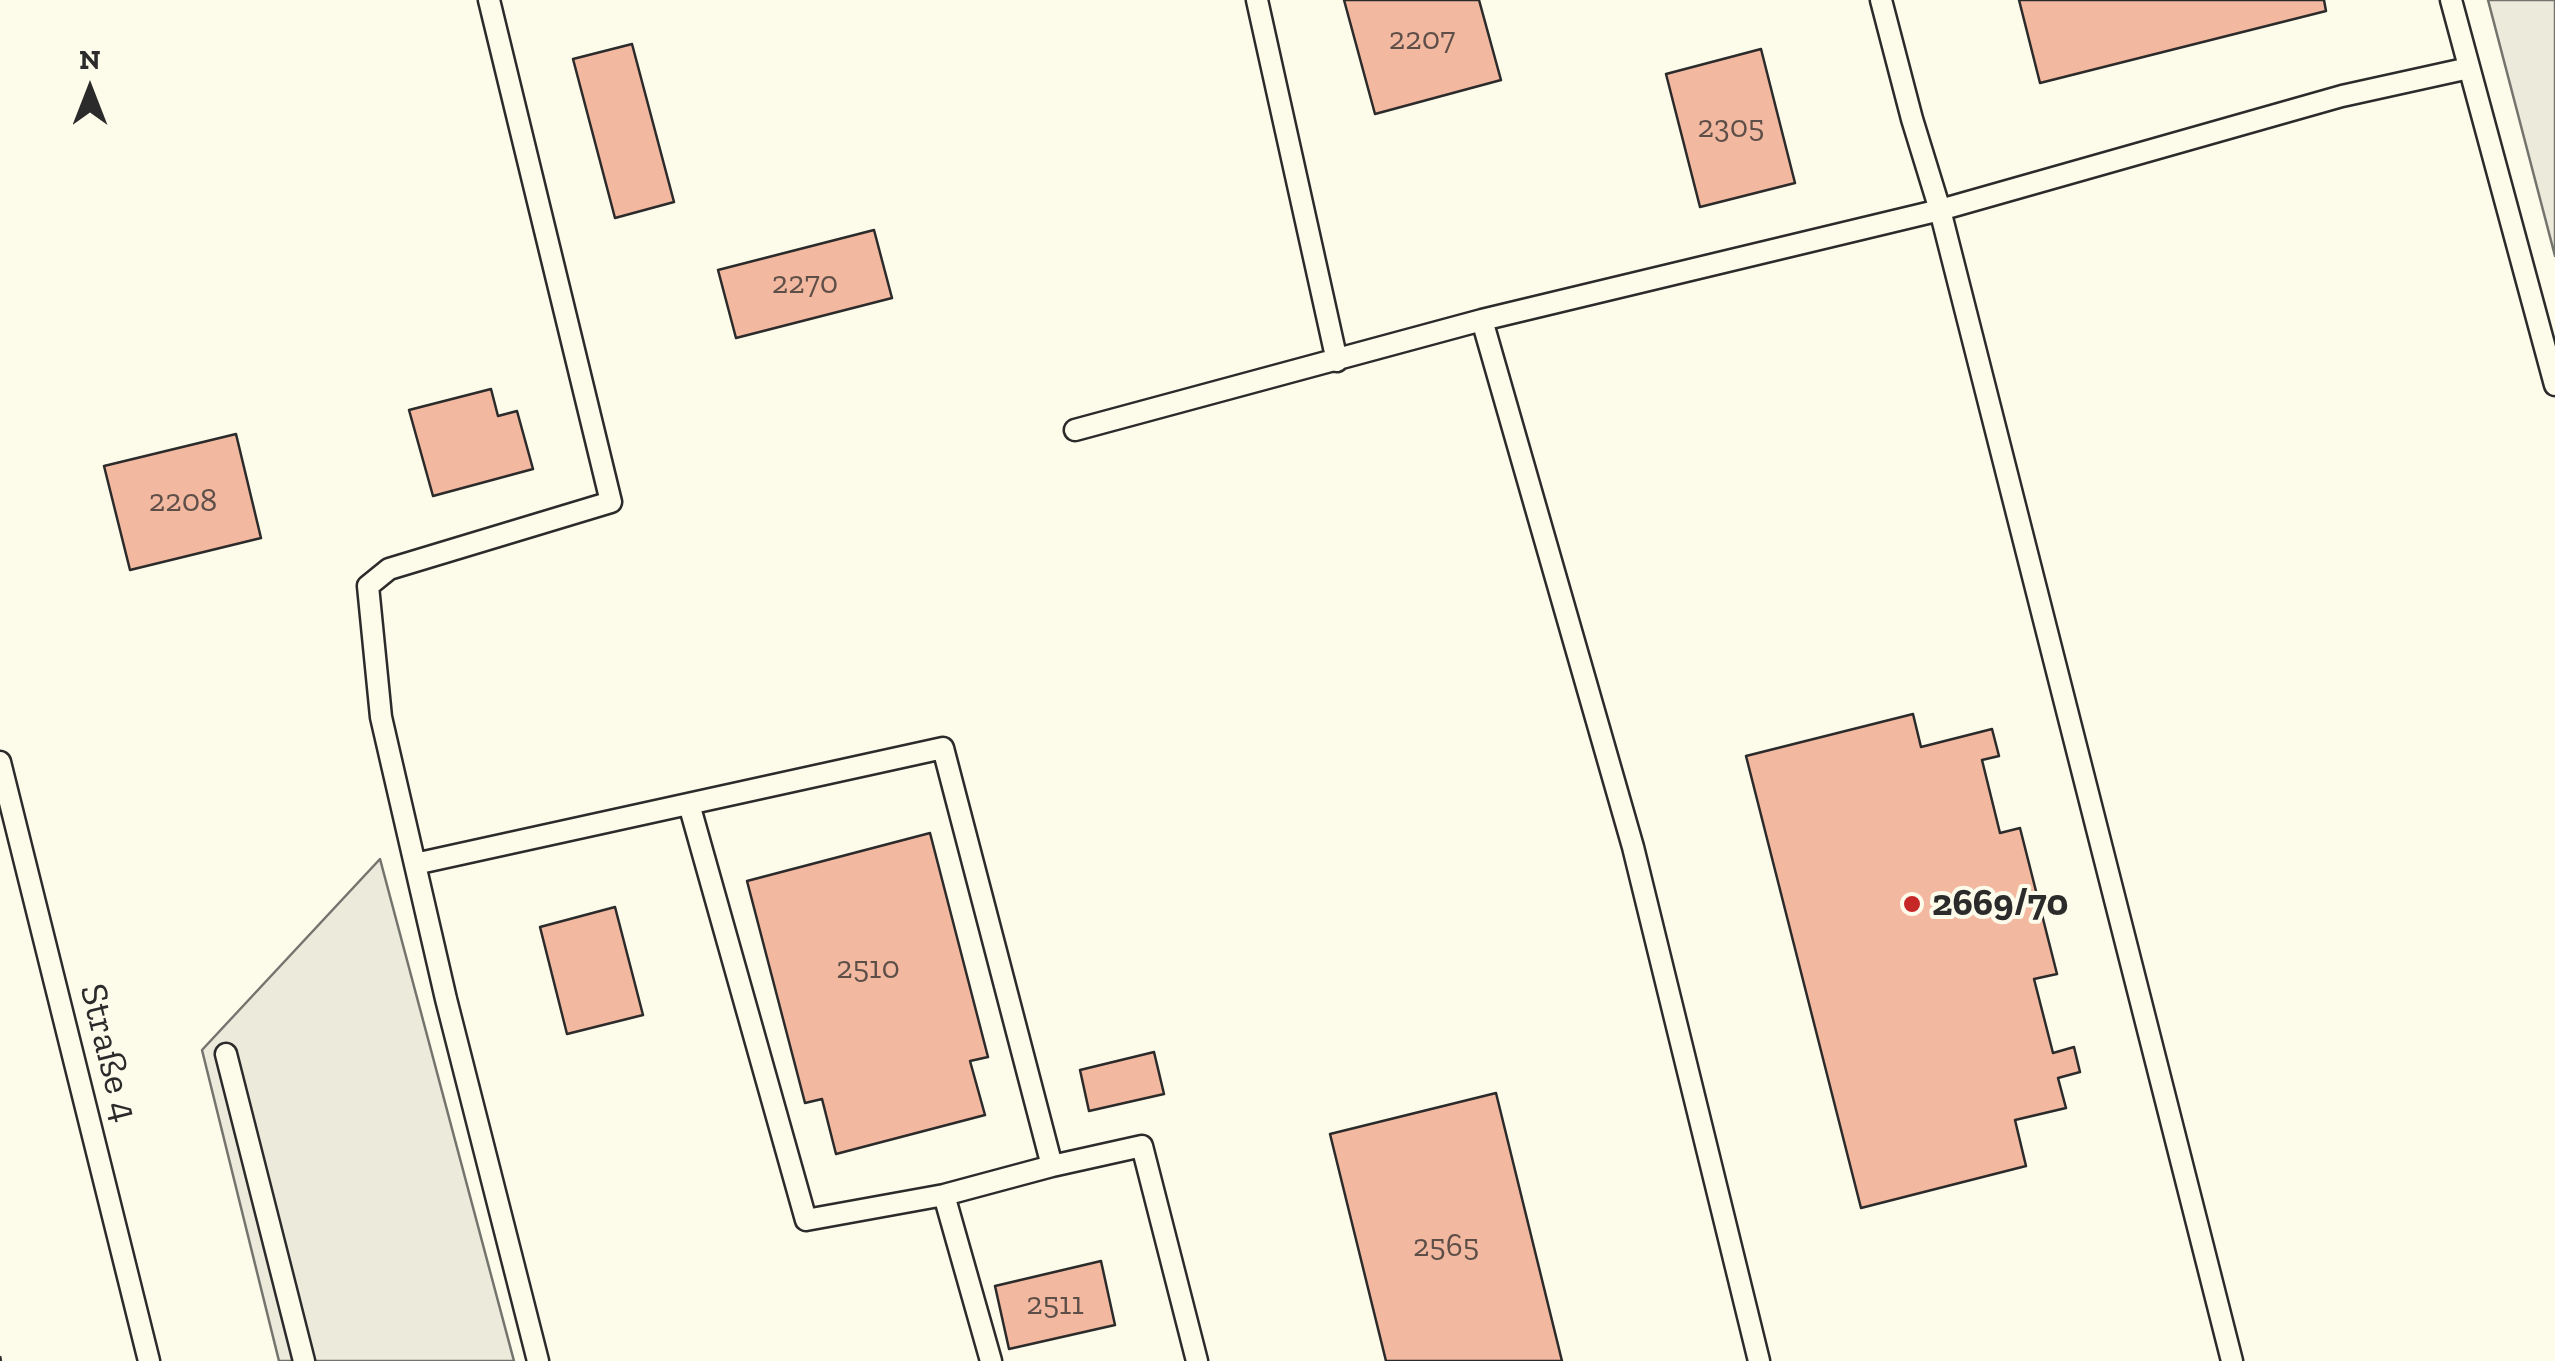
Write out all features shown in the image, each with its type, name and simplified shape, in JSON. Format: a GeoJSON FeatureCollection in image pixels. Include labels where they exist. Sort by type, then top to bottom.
{"type":"FeatureCollection","features":[{"type":"Feature","properties":{"kind":"lane"},"geometry":{"type":"LineString","coordinates":[[488,0],[611,502],[389,569],[368,586],[381,717],[446,999],[538,1361]]}},
{"type":"Feature","properties":{"kind":"lane"},"geometry":{"type":"LineString","coordinates":[[1258,0],[1336,360]]}},
{"type":"Feature","properties":{"kind":"lane"},"geometry":{"type":"LineString","coordinates":[[1881,0],[1940,210],[2232,1361]]}},
{"type":"Feature","properties":{"kind":"lane"},"geometry":{"type":"LineString","coordinates":[[2451,0],[2555,385]]}},
{"type":"Feature","properties":{"kind":"lane"},"geometry":{"type":"LineString","coordinates":[[1075,430],[1482,320],[1940,210],[2342,96],[2470,68]]}},
{"type":"Feature","properties":{"kind":"lane"},"geometry":{"type":"LineString","coordinates":[[1482,320],[1633,847],[1758,1361]]}},
{"type":"Feature","properties":{"kind":"lane"},"geometry":{"type":"LineString","coordinates":[[415,864],[943,748],[1052,1166]]}},
{"type":"Feature","properties":{"kind":"lane","name":"Straße 4"},"geometry":{"type":"LineString","coordinates":[[0,762],[150,1361]]}},
{"type":"Feature","properties":{"kind":"lane"},"geometry":{"type":"LineString","coordinates":[[688,804],[806,1220],[944,1195],[1142,1146],[1197,1361]]}},
{"type":"Feature","properties":{"kind":"lane"},"geometry":{"type":"LineString","coordinates":[[0,864],[23,858]]}},
{"type":"Feature","properties":{"kind":"lane"},"geometry":{"type":"LineString","coordinates":[[226,1054],[304,1361]]}},
{"type":"Feature","properties":{"kind":"lane"},"geometry":{"type":"LineString","coordinates":[[944,1195],[991,1361]]}},
{"type":"Feature","properties":{"kind":"shaded area"},"geometry":{"type":"Polygon","coordinates":[[[2488,0],[2555,0],[2555,256],[2488,0]]]}},
{"type":"Feature","properties":{"kind":"shaded area"},"geometry":{"type":"Polygon","coordinates":[[[380,859],[514,1361],[279,1361],[202,1050],[380,859]]]}},
{"type":"Feature","properties":{"kind":"building"},"geometry":{"type":"Polygon","coordinates":[[[1344,0],[1479,0],[1501,80],[1375,114],[1344,0]]]}},
{"type":"Feature","properties":{"kind":"building"},"geometry":{"type":"Polygon","coordinates":[[[2019,0],[2324,0],[2326,11],[2040,83],[2019,0]]]}},
{"type":"Feature","properties":{"kind":"building"},"geometry":{"type":"Polygon","coordinates":[[[632,44],[674,202],[615,218],[573,59],[632,44]]]}},
{"type":"Feature","properties":{"kind":"building"},"geometry":{"type":"Polygon","coordinates":[[[1761,49],[1795,183],[1700,207],[1666,74],[1761,49]]]}},
{"type":"Feature","properties":{"kind":"building"},"geometry":{"type":"Polygon","coordinates":[[[874,230],[892,298],[736,338],[718,270],[874,230]]]}},
{"type":"Feature","properties":{"kind":"building"},"geometry":{"type":"Polygon","coordinates":[[[491,389],[498,416],[517,411],[533,469],[433,496],[409,410],[491,389]]]}},
{"type":"Feature","properties":{"kind":"building"},"geometry":{"type":"Polygon","coordinates":[[[236,434],[261,538],[130,570],[104,466],[236,434]]]}},
{"type":"Feature","properties":{"kind":"building","name":"2669/70"},"geometry":{"type":"Polygon","coordinates":[[[1913,714],[1921,747],[1992,729],[1999,756],[1982,760],[2000,833],[2020,828],[2057,974],[2034,979],[2053,1053],[2074,1047],[2080,1072],[2058,1078],[2066,1108],[2015,1120],[2026,1166],[1861,1208],[1746,756],[1913,714]]]}},
{"type":"Feature","properties":{"kind":"building"},"geometry":{"type":"Polygon","coordinates":[[[930,833],[988,1057],[970,1061],[985,1115],[836,1154],[822,1099],[805,1103],[747,881],[930,833]]]}},
{"type":"Feature","properties":{"kind":"building"},"geometry":{"type":"Polygon","coordinates":[[[615,907],[643,1015],[567,1034],[540,927],[615,907]]]}},
{"type":"Feature","properties":{"kind":"building"},"geometry":{"type":"Polygon","coordinates":[[[1154,1052],[1164,1094],[1089,1111],[1080,1070],[1154,1052]]]}},
{"type":"Feature","properties":{"kind":"building"},"geometry":{"type":"Polygon","coordinates":[[[1496,1093],[1562,1361],[1386,1361],[1330,1134],[1496,1093]]]}},
{"type":"Feature","properties":{"kind":"building"},"geometry":{"type":"Polygon","coordinates":[[[1101,1261],[1115,1325],[1009,1349],[995,1286],[1101,1261]]]}},
{"type":"Feature","properties":{"kind":"fence"},"geometry":{"type":"LineString","coordinates":[[0,1356],[1,1361]]}},
{"type":"Feature","properties":{"kind":"place","name":"2669/70"},"geometry":{"type":"Point","coordinates":[1912,904]}}]}
